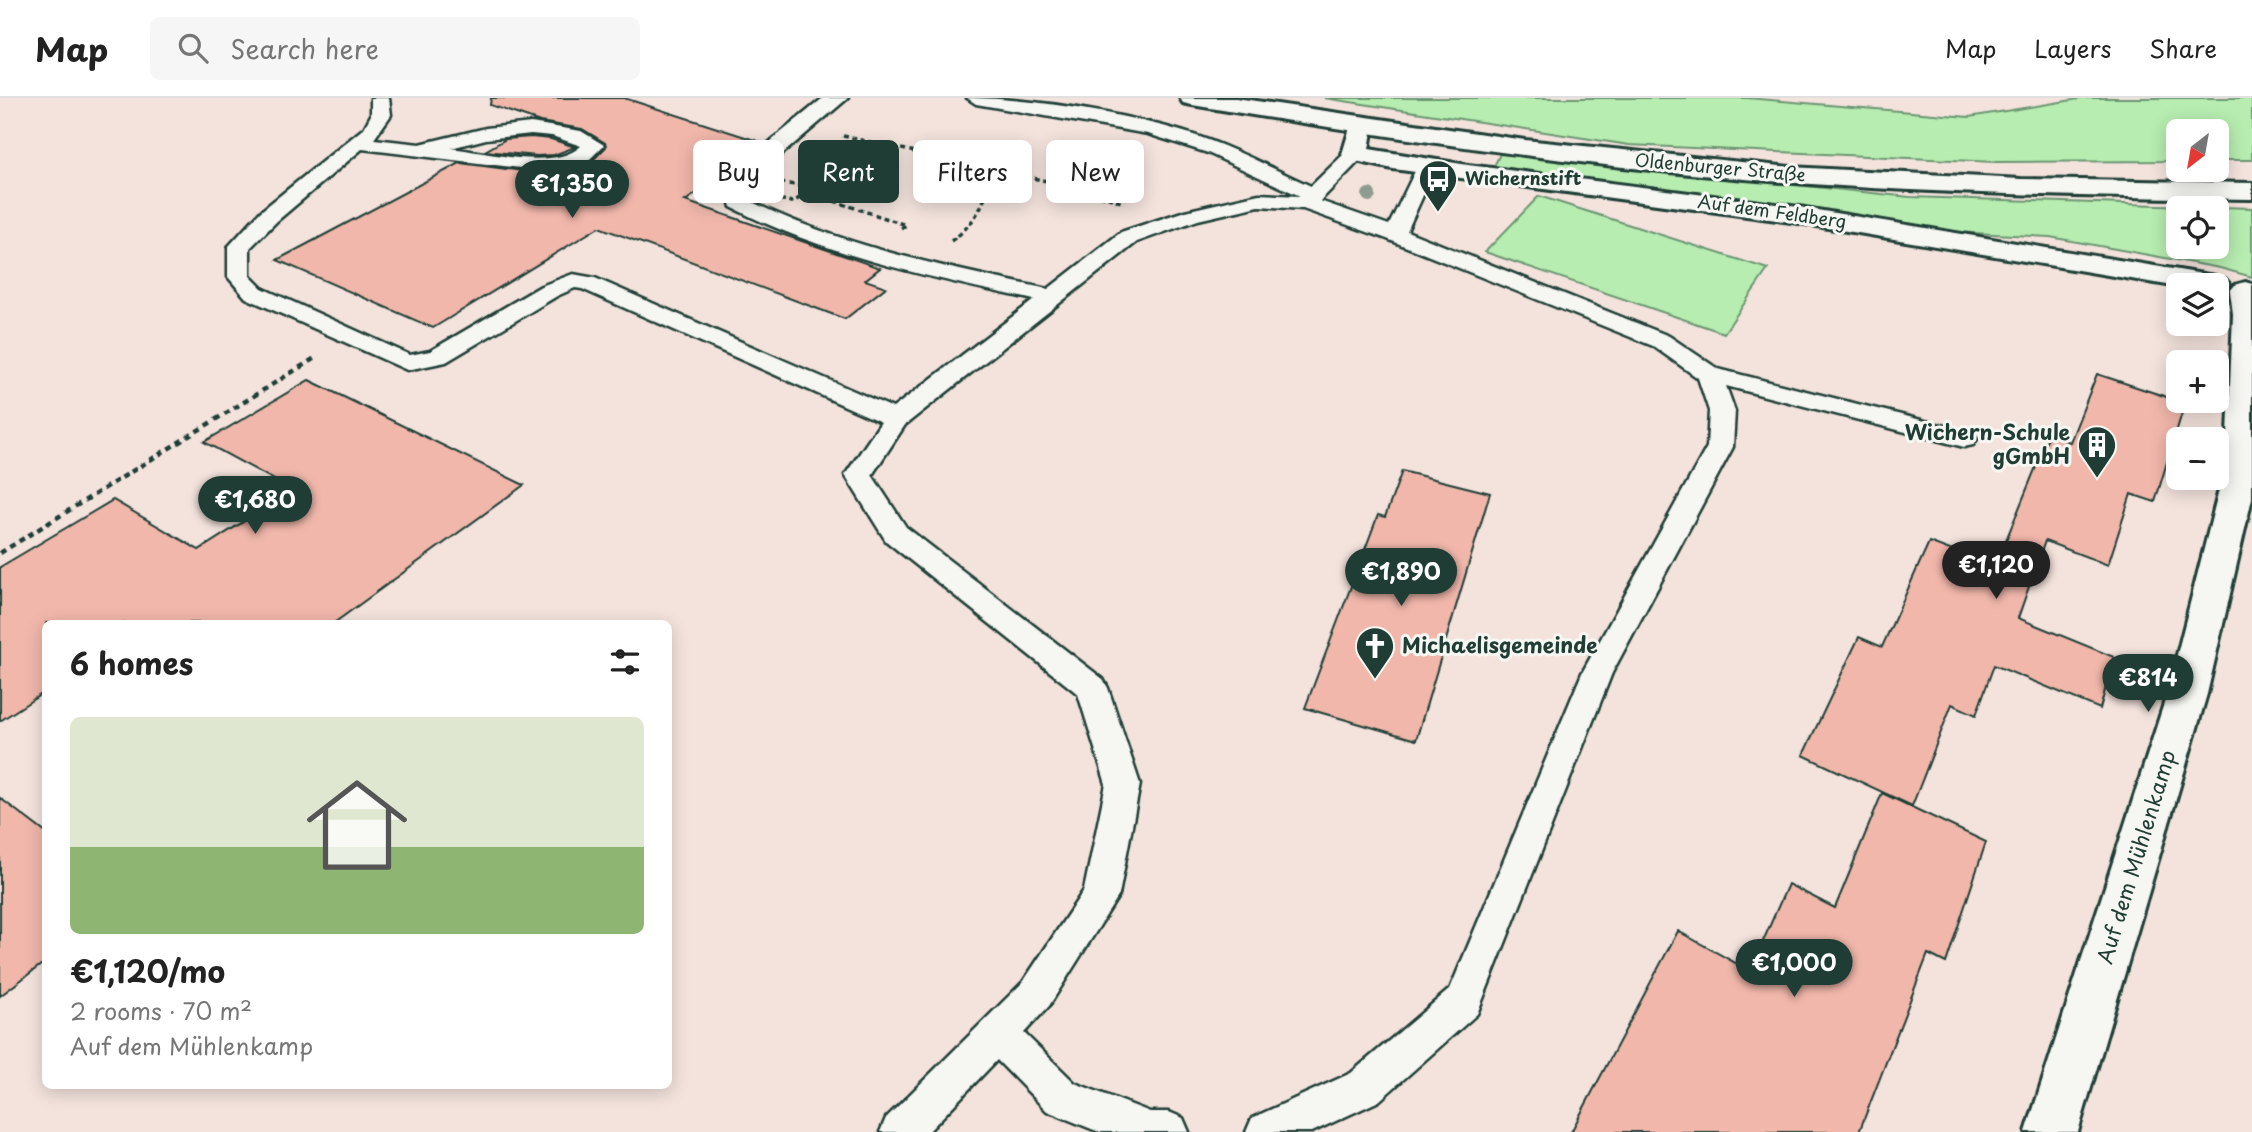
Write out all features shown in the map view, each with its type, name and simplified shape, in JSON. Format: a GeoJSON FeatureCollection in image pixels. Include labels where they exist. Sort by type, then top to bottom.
{"type":"FeatureCollection","features":[{"type":"Feature","properties":{"kind":"street","name":"Oldenburger Straße"},"geometry":{"type":"LineString","coordinates":[[1192,98],[1361,127],[1637,161],[1785,174],[2091,190],[2252,191]]}},
{"type":"Feature","properties":{"kind":"street"},"geometry":{"type":"LineString","coordinates":[[1355,154],[1361,127]]}},
{"type":"Feature","properties":{"kind":"street","name":"Auf dem Feldberg"},"geometry":{"type":"LineString","coordinates":[[1355,154],[1425,169],[1660,195],[1890,229],[2232,288]]}},
{"type":"Feature","properties":{"kind":"street","name":"Auf dem Mühlenkamp"},"geometry":{"type":"LineString","coordinates":[[2052,1132],[2187,694],[2244,458],[2248,314],[2232,288]]}},
{"type":"Feature","properties":{"kind":"lane"},"geometry":{"type":"LineString","coordinates":[[380,98],[381,115],[372,131],[269,216],[239,247],[239,277],[254,293],[407,363],[437,357],[549,291],[573,281],[587,283],[896,419]]}},
{"type":"Feature","properties":{"kind":"lane"},"geometry":{"type":"LineString","coordinates":[[839,98],[800,127],[745,179],[736,190],[738,203],[769,217],[907,264],[1053,297]]}},
{"type":"Feature","properties":{"kind":"lane"},"geometry":{"type":"LineString","coordinates":[[976,98],[1151,129],[1215,149],[1310,199],[1661,341],[1709,374],[1964,439]]}},
{"type":"Feature","properties":{"kind":"lane"},"geometry":{"type":"LineString","coordinates":[[359,143],[553,166],[580,159],[594,145],[579,136],[553,130],[519,128],[421,150]]}},
{"type":"Feature","properties":{"kind":"lane"},"geometry":{"type":"LineString","coordinates":[[900,1132],[1036,994],[1101,895],[1123,784],[1092,688],[896,534],[858,475],[896,419],[1129,237],[1161,225],[1259,200],[1310,199],[1355,154]]}},
{"type":"Feature","properties":{"kind":"lane"},"geometry":{"type":"LineString","coordinates":[[1395,234],[1425,169]]}},
{"type":"Feature","properties":{"kind":"lane"},"geometry":{"type":"LineString","coordinates":[[1266,1132],[1365,1087],[1464,1001],[1597,673],[1720,447],[1722,411],[1709,374]]}},
{"type":"Feature","properties":{"kind":"lane"},"geometry":{"type":"LineString","coordinates":[[997,1033],[1060,1097],[1150,1132],[1169,1132]]}},
{"type":"Feature","properties":{"kind":"path"},"geometry":{"type":"LineString","coordinates":[[800,127],[913,152]]}},
{"type":"Feature","properties":{"kind":"path"},"geometry":{"type":"LineString","coordinates":[[1032,179],[1108,197],[1149,215],[1161,225]]}},
{"type":"Feature","properties":{"kind":"path"},"geometry":{"type":"LineString","coordinates":[[907,264],[961,235],[978,217],[983,203]]}},
{"type":"Feature","properties":{"kind":"path"},"geometry":{"type":"LineString","coordinates":[[0,553],[320,355]]}},
{"type":"Feature","properties":{"kind":"green space"},"geometry":{"type":"Polygon","coordinates":[[[1324,98],[1747,98],[1969,117],[2085,98],[2252,98],[2252,160],[2230,160],[2230,119],[2166,119],[2166,161],[1995,162],[1629,145],[1324,98]]]}},
{"type":"Feature","properties":{"kind":"green space"},"geometry":{"type":"Polygon","coordinates":[[[1500,154],[1910,197],[2166,205],[2166,258],[2050,237],[1954,232],[1494,166],[1500,154]]]}},
{"type":"Feature","properties":{"kind":"green space"},"geometry":{"type":"Polygon","coordinates":[[[1539,196],[1768,269],[1724,333],[1485,252],[1539,196]]]}},
{"type":"Feature","properties":{"kind":"green space"},"geometry":{"type":"Polygon","coordinates":[[[2229,207],[2252,208],[2252,277],[2171,259],[2229,259],[2229,207]]]}},
{"type":"Feature","properties":{"kind":"building"},"geometry":{"type":"Polygon","coordinates":[[[491,98],[624,98],[755,140],[693,140],[693,196],[685,201],[880,268],[865,280],[886,287],[845,319],[599,227],[433,328],[277,260],[460,163],[554,175],[588,165],[606,147],[605,143],[582,129],[540,122],[490,105],[491,98]]]}},
{"type":"Feature","properties":{"kind":"building"},"geometry":{"type":"Polygon","coordinates":[[[506,139],[551,139],[575,147],[554,155],[537,156],[485,151],[506,139]]]}},
{"type":"Feature","properties":{"kind":"building"},"geometry":{"type":"Polygon","coordinates":[[[2097,374],[2166,397],[2166,413],[2182,413],[2178,427],[2166,427],[2166,466],[2155,502],[2131,494],[2108,565],[2045,541],[2018,618],[2114,657],[2100,709],[1994,665],[1976,715],[1952,704],[1912,806],[1803,755],[1859,637],[1882,647],[1929,542],[1995,567],[2049,435],[2070,442],[2097,374]]]}},
{"type":"Feature","properties":{"kind":"building"},"geometry":{"type":"Polygon","coordinates":[[[309,380],[524,485],[338,620],[42,620],[42,694],[0,721],[0,567],[113,500],[199,550],[293,490],[204,442],[309,380]]]}},
{"type":"Feature","properties":{"kind":"building"},"geometry":{"type":"Polygon","coordinates":[[[1402,471],[1490,493],[1416,740],[1305,708],[1378,515],[1385,517],[1402,471]]]}},
{"type":"Feature","properties":{"kind":"building"},"geometry":{"type":"Polygon","coordinates":[[[1882,793],[1986,842],[1946,963],[1928,954],[1859,1132],[1571,1132],[1678,931],[1750,971],[1788,884],[1835,908],[1882,793]]]}},
{"type":"Feature","properties":{"kind":"building"},"geometry":{"type":"Polygon","coordinates":[[[0,798],[42,830],[42,964],[0,996],[0,798]]]}},
{"type":"Feature","properties":{"kind":"place","name":"Wichernstift"},"geometry":{"type":"Point","coordinates":[1438,213]}},
{"type":"Feature","properties":{"kind":"place","name":"Wichern-Schule gGmbH"},"geometry":{"type":"Point","coordinates":[2097,479]}},
{"type":"Feature","properties":{"kind":"place","name":"Michaelisgemeinde"},"geometry":{"type":"Point","coordinates":[1375,680]}}]}
